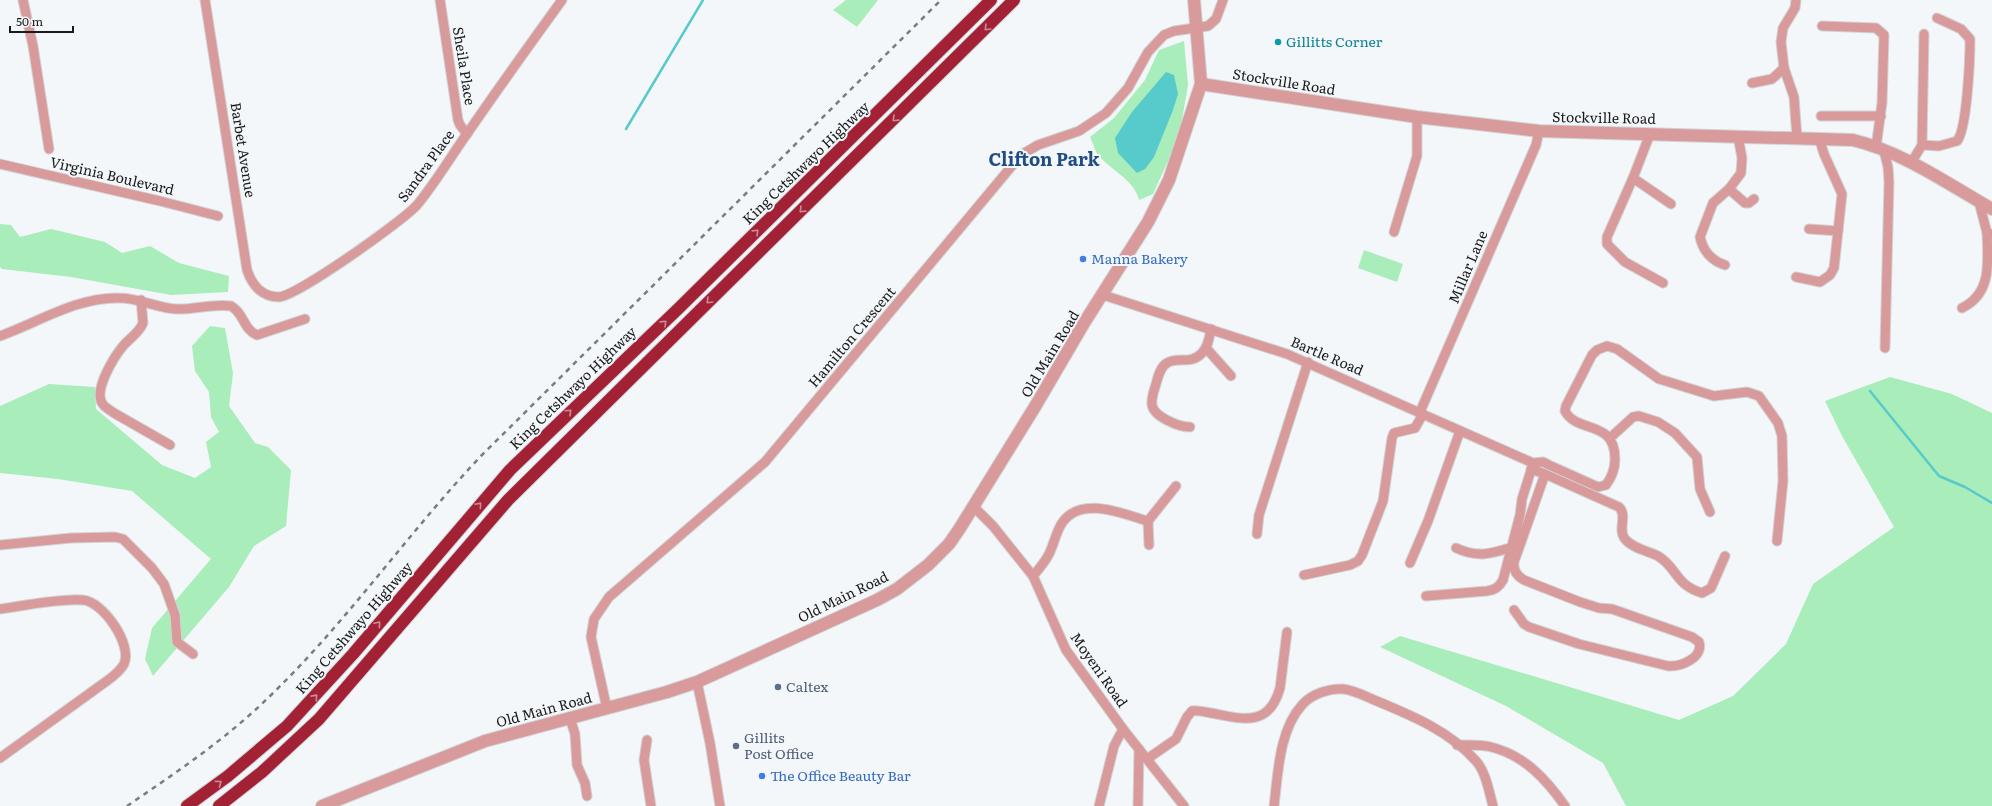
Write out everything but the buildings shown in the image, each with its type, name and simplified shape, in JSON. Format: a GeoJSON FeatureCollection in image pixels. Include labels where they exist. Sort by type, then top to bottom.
{"type":"FeatureCollection","features":[{"type":"Feature","properties":{"kind":"highway","name":"King Cetshwayo Highway"},"geometry":{"type":"LineString","coordinates":[[187,806],[228,776],[287,726],[353,654],[510,470],[679,308],[991,0]]}},
{"type":"Feature","properties":{"kind":"highway"},"geometry":{"type":"LineString","coordinates":[[219,806],[262,772],[319,719],[508,500],[1014,0]]}},
{"type":"Feature","properties":{"kind":"street"},"geometry":{"type":"LineString","coordinates":[[23,0],[33,46],[49,149]]}},
{"type":"Feature","properties":{"kind":"street","name":"Barbet Avenue"},"geometry":{"type":"LineString","coordinates":[[206,0],[247,270],[253,284],[268,296]]}},
{"type":"Feature","properties":{"kind":"street","name":"Sheila Place"},"geometry":{"type":"LineString","coordinates":[[440,0],[458,120],[467,134]]}},
{"type":"Feature","properties":{"kind":"street","name":"Sandra Place"},"geometry":{"type":"LineString","coordinates":[[268,296],[287,296],[298,290],[405,216],[431,188],[467,134],[562,0]]}},
{"type":"Feature","properties":{"kind":"street","name":"Old Main Road"},"geometry":{"type":"LineString","coordinates":[[322,806],[485,741],[607,709],[697,682],[848,614],[897,589],[938,556],[949,544],[974,507],[1084,323],[1148,222],[1161,198],[1180,150],[1201,84],[1194,0]]}},
{"type":"Feature","properties":{"kind":"street","name":"Hamilton Crescent"},"geometry":{"type":"LineString","coordinates":[[607,709],[591,637],[594,619],[609,597],[765,462],[1022,155],[1038,145],[1079,131],[1090,124],[1117,102],[1128,88],[1148,52],[1164,35],[1174,31],[1208,26],[1214,22],[1223,0]]}},
{"type":"Feature","properties":{"kind":"street"},"geometry":{"type":"LineString","coordinates":[[1796,0],[1795,8],[1781,33],[1784,68],[1794,96],[1797,138]]}},
{"type":"Feature","properties":{"kind":"street"},"geometry":{"type":"LineString","coordinates":[[1922,145],[1939,146],[1957,141],[1962,131],[1965,112],[1970,38],[1961,29],[1937,18]]}},
{"type":"Feature","properties":{"kind":"street"},"geometry":{"type":"LineString","coordinates":[[1822,26],[1876,28],[1884,35],[1880,149],[1888,167],[1889,182],[1885,348]]}},
{"type":"Feature","properties":{"kind":"street"},"geometry":{"type":"LineString","coordinates":[[1911,163],[1922,145],[1924,34]]}},
{"type":"Feature","properties":{"kind":"street"},"geometry":{"type":"LineString","coordinates":[[1752,83],[1772,79],[1784,68]]}},
{"type":"Feature","properties":{"kind":"street","name":"Stockville Road"},"geometry":{"type":"LineString","coordinates":[[1201,84],[1417,117],[1539,131],[1853,140],[1880,149],[1911,163],[1992,209]]}},
{"type":"Feature","properties":{"kind":"street"},"geometry":{"type":"LineString","coordinates":[[1821,116],[1881,116]]}},
{"type":"Feature","properties":{"kind":"street"},"geometry":{"type":"LineString","coordinates":[[1394,232],[1418,156],[1417,117]]}},
{"type":"Feature","properties":{"kind":"street","name":"Millar Lane"},"geometry":{"type":"LineString","coordinates":[[1304,575],[1350,564],[1360,558],[1367,546],[1383,501],[1394,433],[1416,427],[1536,145],[1539,131]]}},
{"type":"Feature","properties":{"kind":"street"},"geometry":{"type":"LineString","coordinates":[[1650,134],[1633,178],[1607,237],[1607,244],[1625,262],[1664,284]]}},
{"type":"Feature","properties":{"kind":"street"},"geometry":{"type":"LineString","coordinates":[[1725,265],[1713,260],[1703,246],[1700,237],[1713,202],[1729,189],[1739,177],[1742,169],[1738,136]]}},
{"type":"Feature","properties":{"kind":"street"},"geometry":{"type":"LineString","coordinates":[[1796,277],[1820,282],[1830,274],[1834,268],[1842,203],[1841,190],[1824,154],[1819,138]]}},
{"type":"Feature","properties":{"kind":"street","name":"Virginia Boulevard"},"geometry":{"type":"LineString","coordinates":[[0,164],[218,216]]}},
{"type":"Feature","properties":{"kind":"street"},"geometry":{"type":"LineString","coordinates":[[1633,178],[1671,204]]}},
{"type":"Feature","properties":{"kind":"street"},"geometry":{"type":"LineString","coordinates":[[1729,189],[1745,203],[1749,203],[1754,199]]}},
{"type":"Feature","properties":{"kind":"street"},"geometry":{"type":"LineString","coordinates":[[1962,308],[1971,304],[1978,297],[1986,278],[1990,234],[1979,202]]}},
{"type":"Feature","properties":{"kind":"street"},"geometry":{"type":"LineString","coordinates":[[1809,229],[1838,231]]}},
{"type":"Feature","properties":{"kind":"street","name":"Bartle Road"},"geometry":{"type":"LineString","coordinates":[[1103,295],[1274,349],[1308,362],[1422,413],[1532,466]]}},
{"type":"Feature","properties":{"kind":"street"},"geometry":{"type":"LineString","coordinates":[[0,336],[74,306],[94,300],[119,298],[141,300],[178,309],[231,306],[238,310],[250,331],[257,334],[305,319]]}},
{"type":"Feature","properties":{"kind":"street"},"geometry":{"type":"LineString","coordinates":[[141,300],[144,318],[141,326],[112,361],[105,375],[101,391],[101,400],[106,407],[114,413],[170,445]]}},
{"type":"Feature","properties":{"kind":"street"},"geometry":{"type":"LineString","coordinates":[[1190,427],[1176,425],[1156,412],[1152,404],[1158,375],[1166,363],[1192,360],[1200,356],[1206,348],[1211,329]]}},
{"type":"Feature","properties":{"kind":"street"},"geometry":{"type":"LineString","coordinates":[[1532,466],[1543,462],[1595,486],[1604,486],[1609,481],[1615,463],[1615,452],[1610,438],[1601,431],[1572,418],[1565,411],[1566,406],[1592,355],[1604,347],[1617,349],[1659,379],[1668,382],[1714,396],[1747,392],[1759,396],[1778,423],[1782,436],[1783,480],[1777,541]]}},
{"type":"Feature","properties":{"kind":"street"},"geometry":{"type":"LineString","coordinates":[[1206,348],[1231,376]]}},
{"type":"Feature","properties":{"kind":"street"},"geometry":{"type":"LineString","coordinates":[[1257,534],[1259,515],[1308,362]]}},
{"type":"Feature","properties":{"kind":"street"},"geometry":{"type":"LineString","coordinates":[[1610,438],[1633,417],[1639,416],[1658,422],[1675,433],[1697,457],[1700,490],[1710,512]]}},
{"type":"Feature","properties":{"kind":"street"},"geometry":{"type":"LineString","coordinates":[[1410,563],[1425,527],[1460,431]]}},
{"type":"Feature","properties":{"kind":"street"},"geometry":{"type":"LineString","coordinates":[[1532,466],[1544,474],[1619,507],[1624,515],[1622,530],[1625,539],[1662,559],[1679,580],[1691,589],[1702,592],[1711,588],[1725,556]]}},
{"type":"Feature","properties":{"kind":"street"},"geometry":{"type":"LineString","coordinates":[[1426,596],[1493,590],[1503,580],[1520,515],[1522,498],[1532,466]]}},
{"type":"Feature","properties":{"kind":"street"},"geometry":{"type":"LineString","coordinates":[[1514,610],[1524,624],[1530,627],[1580,644],[1668,666],[1675,666],[1688,662],[1694,657],[1700,648],[1699,642],[1692,636],[1612,610],[1599,608],[1580,602],[1524,580],[1518,575],[1514,569],[1514,562],[1544,474]]}},
{"type":"Feature","properties":{"kind":"street"},"geometry":{"type":"LineString","coordinates":[[1149,545],[1148,521],[1176,486]]}},
{"type":"Feature","properties":{"kind":"street","name":"Moyeni Road"},"geometry":{"type":"LineString","coordinates":[[974,507],[990,522],[1033,576],[1066,650],[1123,729],[1184,806]]}},
{"type":"Feature","properties":{"kind":"street"},"geometry":{"type":"LineString","coordinates":[[1033,576],[1050,553],[1063,522],[1074,511],[1087,508],[1106,510],[1148,521]]}},
{"type":"Feature","properties":{"kind":"street"},"geometry":{"type":"LineString","coordinates":[[0,545],[71,538],[115,537],[123,539],[152,568],[164,584],[175,615],[177,642],[193,654]]}},
{"type":"Feature","properties":{"kind":"street"},"geometry":{"type":"LineString","coordinates":[[1456,548],[1469,554],[1477,555],[1496,552],[1512,547]]}},
{"type":"Feature","properties":{"kind":"street"},"geometry":{"type":"LineString","coordinates":[[0,609],[83,600],[91,602],[121,634],[126,656],[119,671],[0,758]]}},
{"type":"Feature","properties":{"kind":"street"},"geometry":{"type":"LineString","coordinates":[[1147,759],[1176,739],[1187,717],[1192,711],[1246,720],[1257,718],[1269,709],[1278,696],[1280,688],[1287,632]]}},
{"type":"Feature","properties":{"kind":"street"},"geometry":{"type":"LineString","coordinates":[[697,682],[710,743],[720,806]]}},
{"type":"Feature","properties":{"kind":"street"},"geometry":{"type":"LineString","coordinates":[[1274,806],[1281,756],[1289,727],[1302,705],[1318,694],[1336,689],[1352,691],[1428,724],[1457,745],[1479,765],[1493,806]]}},
{"type":"Feature","properties":{"kind":"street"},"geometry":{"type":"LineString","coordinates":[[570,718],[575,734],[577,765],[585,783],[587,796]]}},
{"type":"Feature","properties":{"kind":"street"},"geometry":{"type":"LineString","coordinates":[[1098,806],[1114,746],[1123,729]]}},
{"type":"Feature","properties":{"kind":"street"},"geometry":{"type":"LineString","coordinates":[[647,740],[644,760],[651,806]]}},
{"type":"Feature","properties":{"kind":"street"},"geometry":{"type":"LineString","coordinates":[[1457,745],[1492,747],[1524,762],[1538,773],[1565,806]]}},
{"type":"Feature","properties":{"kind":"street"},"geometry":{"type":"LineString","coordinates":[[1138,806],[1139,750]]}},
{"type":"Feature","properties":{"kind":"green space"},"geometry":{"type":"Polygon","coordinates":[[[846,0],[878,0],[857,27],[833,10],[846,0]]]}},
{"type":"Feature","properties":{"kind":"green space"},"geometry":{"type":"Polygon","coordinates":[[[1184,41],[1188,85],[1179,137],[1153,194],[1139,200],[1132,186],[1096,152],[1090,137],[1114,118],[1145,80],[1159,50],[1184,41]]]}},
{"type":"Feature","properties":{"kind":"green space"},"geometry":{"type":"Polygon","coordinates":[[[0,224],[11,225],[20,237],[51,229],[105,242],[122,253],[150,246],[179,263],[229,276],[228,292],[171,295],[71,277],[2,269],[0,267],[0,224]]]}},
{"type":"Feature","properties":{"kind":"green space"},"geometry":{"type":"Polygon","coordinates":[[[1364,250],[1403,264],[1397,282],[1358,268],[1364,250]]]}},
{"type":"Feature","properties":{"kind":"green space"},"geometry":{"type":"Polygon","coordinates":[[[210,326],[225,328],[233,373],[229,406],[255,443],[268,447],[291,470],[286,526],[254,546],[229,587],[153,676],[145,659],[152,628],[211,559],[132,491],[58,479],[0,473],[0,406],[49,384],[95,387],[96,409],[162,465],[195,478],[211,467],[206,442],[219,432],[211,417],[209,392],[195,371],[192,346],[210,326]]]}},
{"type":"Feature","properties":{"kind":"green space"},"geometry":{"type":"Polygon","coordinates":[[[1890,377],[1952,394],[1992,413],[1992,806],[1626,806],[1603,763],[1506,706],[1380,647],[1400,636],[1679,720],[1733,696],[1786,644],[1813,584],[1894,527],[1842,436],[1825,401],[1890,377]]]}},
{"type":"Feature","properties":{"kind":"water"},"geometry":{"type":"Polygon","coordinates":[[[1166,72],[1174,75],[1178,94],[1154,157],[1145,169],[1137,173],[1118,153],[1115,138],[1132,112],[1166,72]]]}},
{"type":"Feature","properties":{"kind":"waterway"},"geometry":{"type":"LineString","coordinates":[[626,129],[703,0]]}},
{"type":"Feature","properties":{"kind":"waterway"},"geometry":{"type":"LineString","coordinates":[[1870,391],[1939,476],[1965,487],[1992,503]]}},
{"type":"Feature","properties":{"kind":"railway"},"geometry":{"type":"LineString","coordinates":[[127,806],[183,768],[236,727],[269,697],[297,669],[351,609],[454,485],[481,456],[941,0]]}},
{"type":"Feature","properties":{"kind":"place","name":"Gillitts Corner"},"geometry":{"type":"Point","coordinates":[1278,42]}},
{"type":"Feature","properties":{"kind":"place","name":"Manna Bakery"},"geometry":{"type":"Point","coordinates":[1083,259]}},
{"type":"Feature","properties":{"kind":"place","name":"Caltex"},"geometry":{"type":"Point","coordinates":[778,687]}},
{"type":"Feature","properties":{"kind":"place","name":"Gillits Post Office"},"geometry":{"type":"Point","coordinates":[736,746]}},
{"type":"Feature","properties":{"kind":"place","name":"The Office Beauty Bar"},"geometry":{"type":"Point","coordinates":[762,776]}},
{"type":"Feature","properties":{"kind":"district","name":"Clifton Park"},"geometry":{"type":"Point","coordinates":[1044,160]}}]}
